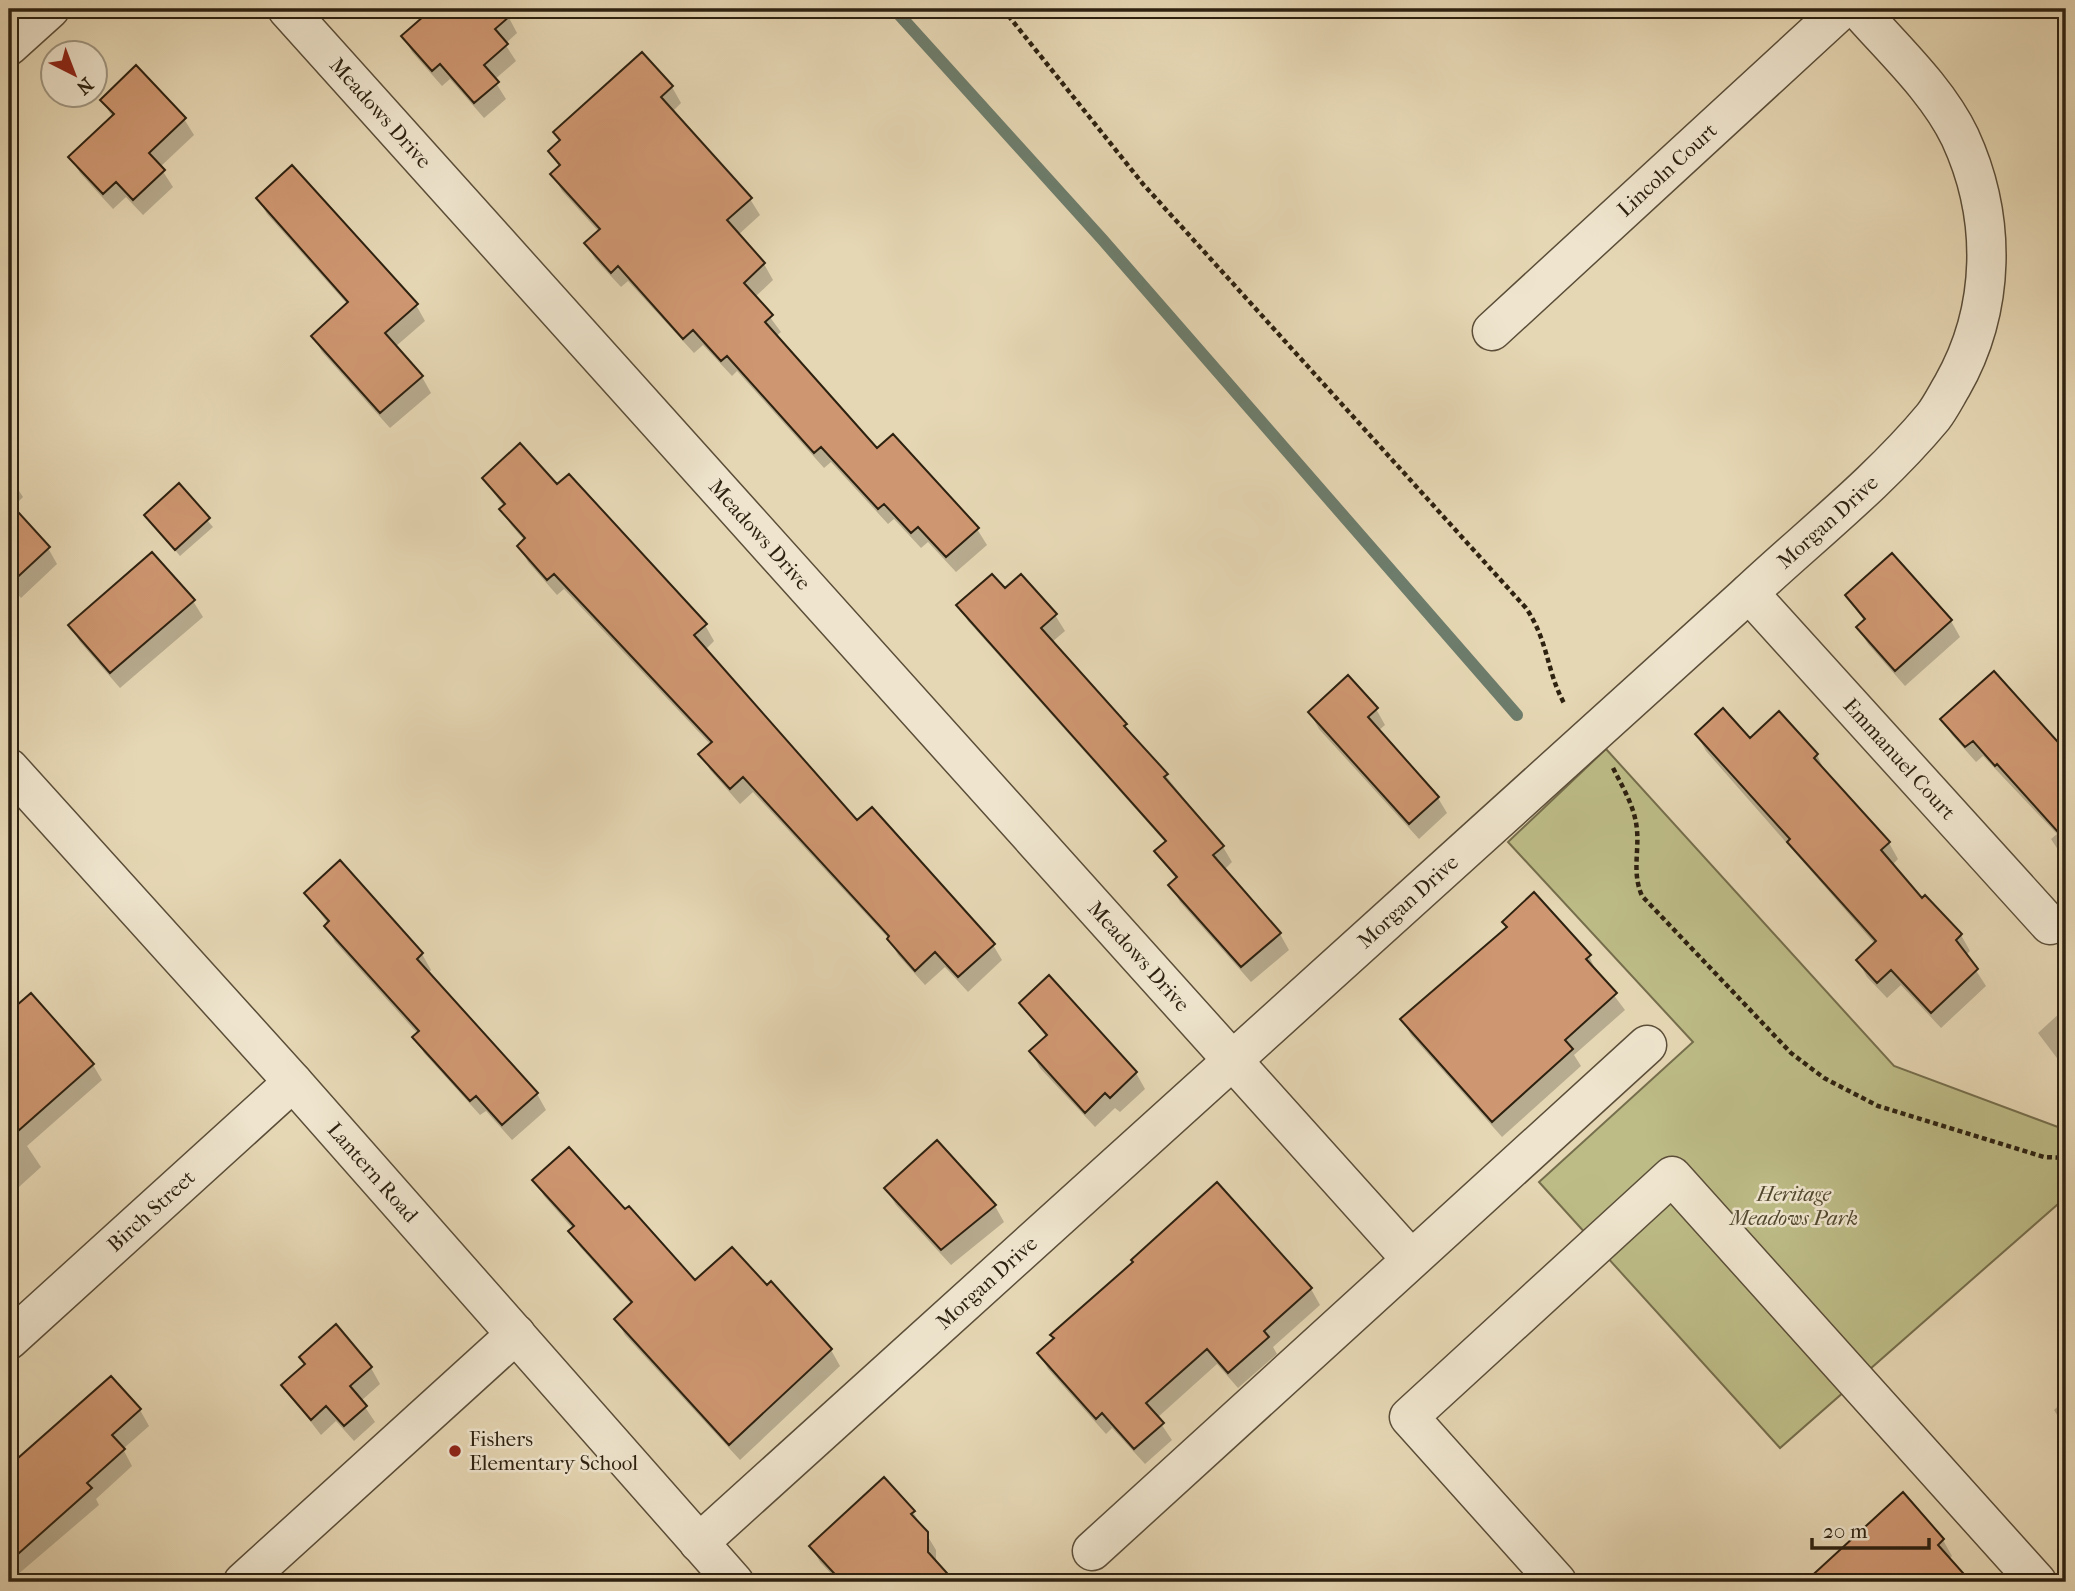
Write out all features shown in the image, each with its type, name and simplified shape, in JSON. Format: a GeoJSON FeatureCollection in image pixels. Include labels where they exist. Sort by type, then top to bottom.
{"type":"FeatureCollection","features":[{"type":"Feature","properties":{"kind":"street"},"geometry":{"type":"LineString","coordinates":[[9,46],[50,9]]}},
{"type":"Feature","properties":{"kind":"street","name":"Meadows Drive"},"geometry":{"type":"LineString","coordinates":[[287,9],[1410,1259]]}},
{"type":"Feature","properties":{"kind":"street","name":"Lincoln Court"},"geometry":{"type":"LineString","coordinates":[[1492,331],[1842,9]]}},
{"type":"Feature","properties":{"kind":"street","name":"Morgan Drive"},"geometry":{"type":"LineString","coordinates":[[699,1543],[1749,593],[1867,485],[1934,416],[1966,361],[1987,293],[1987,238],[1979,190],[1959,136],[1939,105],[1858,9]]}},
{"type":"Feature","properties":{"kind":"street","name":"Emmanuel Court"},"geometry":{"type":"LineString","coordinates":[[1749,593],[2050,925]]}},
{"type":"Feature","properties":{"kind":"street","name":"Lantern Road"},"geometry":{"type":"LineString","coordinates":[[9,768],[293,1082],[734,1582]]}},
{"type":"Feature","properties":{"kind":"street"},"geometry":{"type":"LineString","coordinates":[[1092,1551],[1647,1045]]}},
{"type":"Feature","properties":{"kind":"street","name":"Birch Street"},"geometry":{"type":"LineString","coordinates":[[9,1340],[293,1082]]}},
{"type":"Feature","properties":{"kind":"street"},"geometry":{"type":"LineString","coordinates":[[1556,1582],[1409,1417],[1672,1176],[2038,1582]]}},
{"type":"Feature","properties":{"kind":"street"},"geometry":{"type":"LineString","coordinates":[[243,1582],[516,1334]]}},
{"type":"Feature","properties":{"kind":"street"},"geometry":{"type":"LineString","coordinates":[[2055,1582],[2066,1572]]}},
{"type":"Feature","properties":{"kind":"path"},"geometry":{"type":"LineString","coordinates":[[1003,9],[1143,184],[1526,608],[1544,639],[1556,688],[1568,710]]}},
{"type":"Feature","properties":{"kind":"path"},"geometry":{"type":"LineString","coordinates":[[1612,764],[1634,810],[1637,831],[1636,873],[1642,896],[1791,1053],[1824,1078],[1878,1106],[2044,1157],[2066,1158]]}},
{"type":"Feature","properties":{"kind":"green space","name":"Heritage Meadows Park"},"geometry":{"type":"Polygon","coordinates":[[[1606,749],[1894,1066],[2066,1130],[2066,1197],[1780,1448],[1539,1182],[1693,1042],[1508,842],[1606,749]]]}},
{"type":"Feature","properties":{"kind":"building"},"geometry":{"type":"Polygon","coordinates":[[[432,9],[518,9],[495,29],[508,44],[484,65],[499,82],[474,103],[440,64],[432,71],[401,36],[432,9]]]}},
{"type":"Feature","properties":{"kind":"building"},"geometry":{"type":"Polygon","coordinates":[[[642,52],[673,86],[661,97],[752,198],[727,220],[765,263],[744,283],[773,315],[765,322],[877,448],[893,434],[979,528],[946,557],[918,527],[911,533],[884,504],[878,509],[821,447],[814,453],[727,356],[721,361],[693,330],[683,339],[618,266],[611,273],[584,243],[600,229],[550,174],[560,165],[548,151],[560,140],[553,132],[642,52]]]}},
{"type":"Feature","properties":{"kind":"building"},"geometry":{"type":"Polygon","coordinates":[[[136,65],[186,118],[149,153],[165,170],[133,200],[116,182],[103,194],[68,157],[114,114],[108,108],[108,92],[136,65]]]}},
{"type":"Feature","properties":{"kind":"building"},"geometry":{"type":"Polygon","coordinates":[[[292,165],[418,304],[385,333],[423,376],[380,413],[311,336],[348,302],[256,198],[292,165]]]}},
{"type":"Feature","properties":{"kind":"building"},"geometry":{"type":"Polygon","coordinates":[[[520,443],[557,484],[569,474],[707,624],[694,635],[857,820],[872,807],[995,944],[958,977],[935,952],[915,971],[887,939],[889,936],[743,777],[730,789],[698,754],[712,742],[554,574],[547,580],[517,546],[525,538],[499,509],[505,504],[482,478],[520,443]]]}},
{"type":"Feature","properties":{"kind":"building"},"geometry":{"type":"Polygon","coordinates":[[[179,483],[210,518],[175,550],[144,515],[179,483]]]}},
{"type":"Feature","properties":{"kind":"building"},"geometry":{"type":"Polygon","coordinates":[[[9,502],[50,547],[9,585],[9,502]]]}},
{"type":"Feature","properties":{"kind":"building"},"geometry":{"type":"Polygon","coordinates":[[[152,552],[195,600],[110,673],[68,625],[152,552]]]}},
{"type":"Feature","properties":{"kind":"building"},"geometry":{"type":"Polygon","coordinates":[[[1892,553],[1952,620],[1895,671],[1856,627],[1865,619],[1845,595],[1892,553]]]}},
{"type":"Feature","properties":{"kind":"building"},"geometry":{"type":"Polygon","coordinates":[[[992,574],[1005,588],[1021,574],[1057,614],[1041,628],[1168,774],[1164,777],[1224,846],[1213,855],[1281,933],[1241,967],[1168,885],[1177,877],[1154,851],[1166,841],[956,605],[992,574]]]}},
{"type":"Feature","properties":{"kind":"building"},"geometry":{"type":"Polygon","coordinates":[[[1994,671],[2066,751],[2066,841],[1997,764],[1995,766],[1973,741],[1965,747],[1940,719],[1994,671]]]}},
{"type":"Feature","properties":{"kind":"building"},"geometry":{"type":"Polygon","coordinates":[[[1348,675],[1378,708],[1368,717],[1439,797],[1409,824],[1308,712],[1348,675]]]}},
{"type":"Feature","properties":{"kind":"building"},"geometry":{"type":"Polygon","coordinates":[[[1723,708],[1750,738],[1779,711],[1818,754],[1814,758],[1890,842],[1881,850],[1922,898],[1925,895],[1962,934],[1956,940],[1978,969],[1931,1013],[1891,970],[1877,983],[1856,960],[1876,941],[1787,842],[1790,839],[1695,734],[1723,708]]]}},
{"type":"Feature","properties":{"kind":"building"},"geometry":{"type":"Polygon","coordinates":[[[340,860],[423,953],[417,959],[538,1093],[502,1125],[476,1096],[470,1101],[412,1037],[419,1031],[324,926],[329,921],[304,893],[340,860]]]}},
{"type":"Feature","properties":{"kind":"building"},"geometry":{"type":"Polygon","coordinates":[[[1534,892],[1591,955],[1586,959],[1617,993],[1565,1040],[1573,1049],[1492,1122],[1400,1019],[1507,927],[1502,922],[1534,892]]]}},
{"type":"Feature","properties":{"kind":"building"},"geometry":{"type":"Polygon","coordinates":[[[1049,975],[1137,1072],[1110,1098],[1105,1093],[1085,1113],[1029,1051],[1047,1035],[1019,1003],[1049,975]]]}},
{"type":"Feature","properties":{"kind":"building"},"geometry":{"type":"Polygon","coordinates":[[[31,993],[94,1064],[9,1139],[9,1012],[31,993]]]}},
{"type":"Feature","properties":{"kind":"building"},"geometry":{"type":"Polygon","coordinates":[[[937,1140],[996,1205],[941,1250],[884,1188],[937,1140]]]}},
{"type":"Feature","properties":{"kind":"building"},"geometry":{"type":"Polygon","coordinates":[[[569,1147],[625,1209],[629,1206],[695,1280],[732,1247],[767,1285],[771,1281],[832,1349],[729,1445],[614,1319],[632,1302],[568,1231],[574,1226],[532,1180],[569,1147]]]}},
{"type":"Feature","properties":{"kind":"building"},"geometry":{"type":"Polygon","coordinates":[[[1217,1182],[1312,1288],[1264,1331],[1269,1337],[1228,1373],[1207,1349],[1146,1403],[1164,1423],[1134,1449],[1102,1413],[1096,1419],[1037,1353],[1054,1338],[1050,1335],[1133,1262],[1131,1260],[1217,1182]]]}},
{"type":"Feature","properties":{"kind":"building"},"geometry":{"type":"Polygon","coordinates":[[[336,1324],[372,1367],[350,1386],[367,1406],[344,1426],[326,1406],[311,1420],[281,1385],[305,1364],[299,1357],[336,1324]]]}},
{"type":"Feature","properties":{"kind":"building"},"geometry":{"type":"Polygon","coordinates":[[[111,1376],[141,1409],[112,1435],[125,1449],[87,1483],[92,1488],[9,1562],[9,1466],[111,1376]]]}},
{"type":"Feature","properties":{"kind":"building"},"geometry":{"type":"Polygon","coordinates":[[[884,1477],[915,1511],[911,1514],[928,1532],[928,1552],[955,1582],[842,1582],[809,1546],[884,1477]]]}},
{"type":"Feature","properties":{"kind":"building"},"geometry":{"type":"Polygon","coordinates":[[[1903,1492],[1944,1539],[1938,1545],[1971,1582],[1805,1582],[1903,1492]]]}},
{"type":"Feature","properties":{"kind":"waterway"},"geometry":{"type":"LineString","coordinates":[[894,9],[1102,239],[1517,715]]}},
{"type":"Feature","properties":{"kind":"place","name":"Fishers Elementary School"},"geometry":{"type":"Point","coordinates":[455,1451]}}]}
